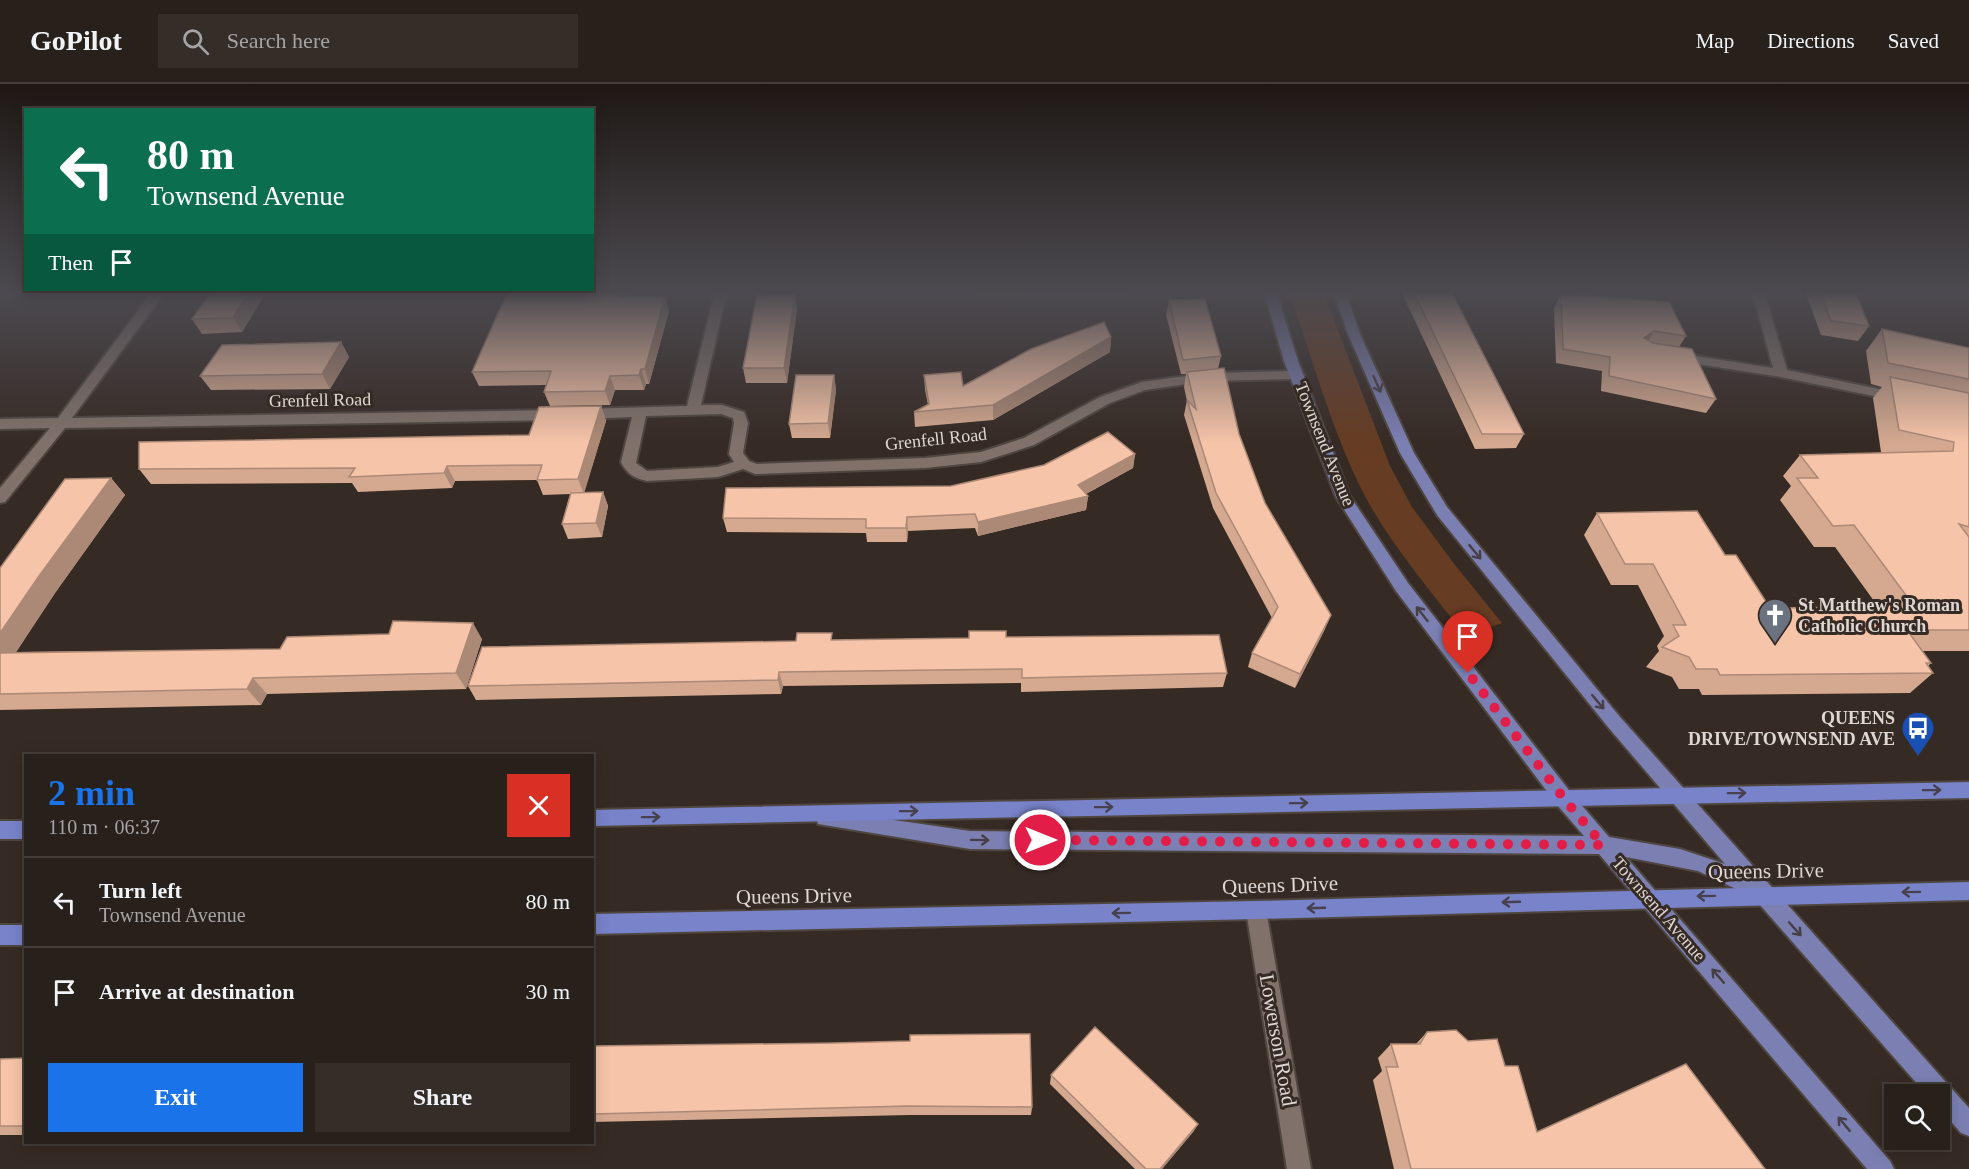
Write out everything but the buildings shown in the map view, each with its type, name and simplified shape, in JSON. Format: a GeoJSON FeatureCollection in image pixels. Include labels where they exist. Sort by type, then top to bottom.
{"type":"FeatureCollection","features":[{"type":"Feature","properties":{"kind":"highway"},"geometry":{"type":"LineString","coordinates":[[594,818],[1565,800],[1678,794],[1969,790]]}},
{"type":"Feature","properties":{"kind":"highway"},"geometry":{"type":"LineString","coordinates":[[0,830],[24,830]]}},
{"type":"Feature","properties":{"kind":"highway","name":"Queens Drive"},"geometry":{"type":"LineString","coordinates":[[594,924],[1256,910],[1969,891]]}},
{"type":"Feature","properties":{"kind":"highway"},"geometry":{"type":"LineString","coordinates":[[0,935],[24,935]]}},
{"type":"Feature","properties":{"kind":"main road","name":"Townsend Avenue"},"geometry":{"type":"LineString","coordinates":[[1286,342],[1343,497],[1402,587],[1565,800],[1882,1169]]}},
{"type":"Feature","properties":{"kind":"main road"},"geometry":{"type":"LineString","coordinates":[[1357,342],[1407,453],[1442,512],[1600,705],[1764,895],[1969,1125]]}},
{"type":"Feature","properties":{"kind":"main road"},"geometry":{"type":"LineString","coordinates":[[797,814],[970,840],[1603,845],[1672,855],[1706,863],[1764,895]]}},
{"type":"Feature","properties":{"kind":"street"},"geometry":{"type":"LineString","coordinates":[[0,498],[60,424],[122,342]]}},
{"type":"Feature","properties":{"kind":"street"},"geometry":{"type":"LineString","coordinates":[[693,410],[709,342]]}},
{"type":"Feature","properties":{"kind":"street"},"geometry":{"type":"LineString","coordinates":[[1772,342],[1781,373]]}},
{"type":"Feature","properties":{"kind":"street"},"geometry":{"type":"LineString","coordinates":[[1668,356],[1781,373],[1910,399]]}},
{"type":"Feature","properties":{"kind":"street","name":"Grenfell Road"},"geometry":{"type":"LineString","coordinates":[[0,424],[640,413],[722,409],[739,415],[741,423],[736,454],[744,464],[755,469],[963,460],[1024,445],[1048,434],[1087,409],[1121,393],[1142,387],[1188,379],[1297,375]]}},
{"type":"Feature","properties":{"kind":"street","name":"Grenfell Road"},"geometry":{"type":"LineString","coordinates":[[640,413],[628,462],[640,474],[647,476],[718,472],[744,464]]}},
{"type":"Feature","properties":{"kind":"street","name":"Lowerson Road"},"geometry":{"type":"LineString","coordinates":[[1256,910],[1299,1169]]}},
{"type":"Feature","properties":{"kind":"shaded area"},"geometry":{"type":"Polygon","coordinates":[[[1306,342],[1342,342],[1390,466],[1412,507],[1502,623],[1465,636],[1400,552],[1366,498],[1343,448],[1306,342]]]}},
{"type":"Feature","properties":{"kind":"place","name":"St Matthew's Roman Catholic Church"},"geometry":{"type":"Point","coordinates":[1775,644]}},
{"type":"Feature","properties":{"kind":"place","name":"QUEENS DRIVE/TOWNSEND AVE"},"geometry":{"type":"Point","coordinates":[1918,757]}},
{"type":"Feature","properties":{"kind":"route"},"geometry":{"type":"LineString","coordinates":[[1040,840],[1503,842],[1603,845],[1565,800],[1468,673]]}}]}
